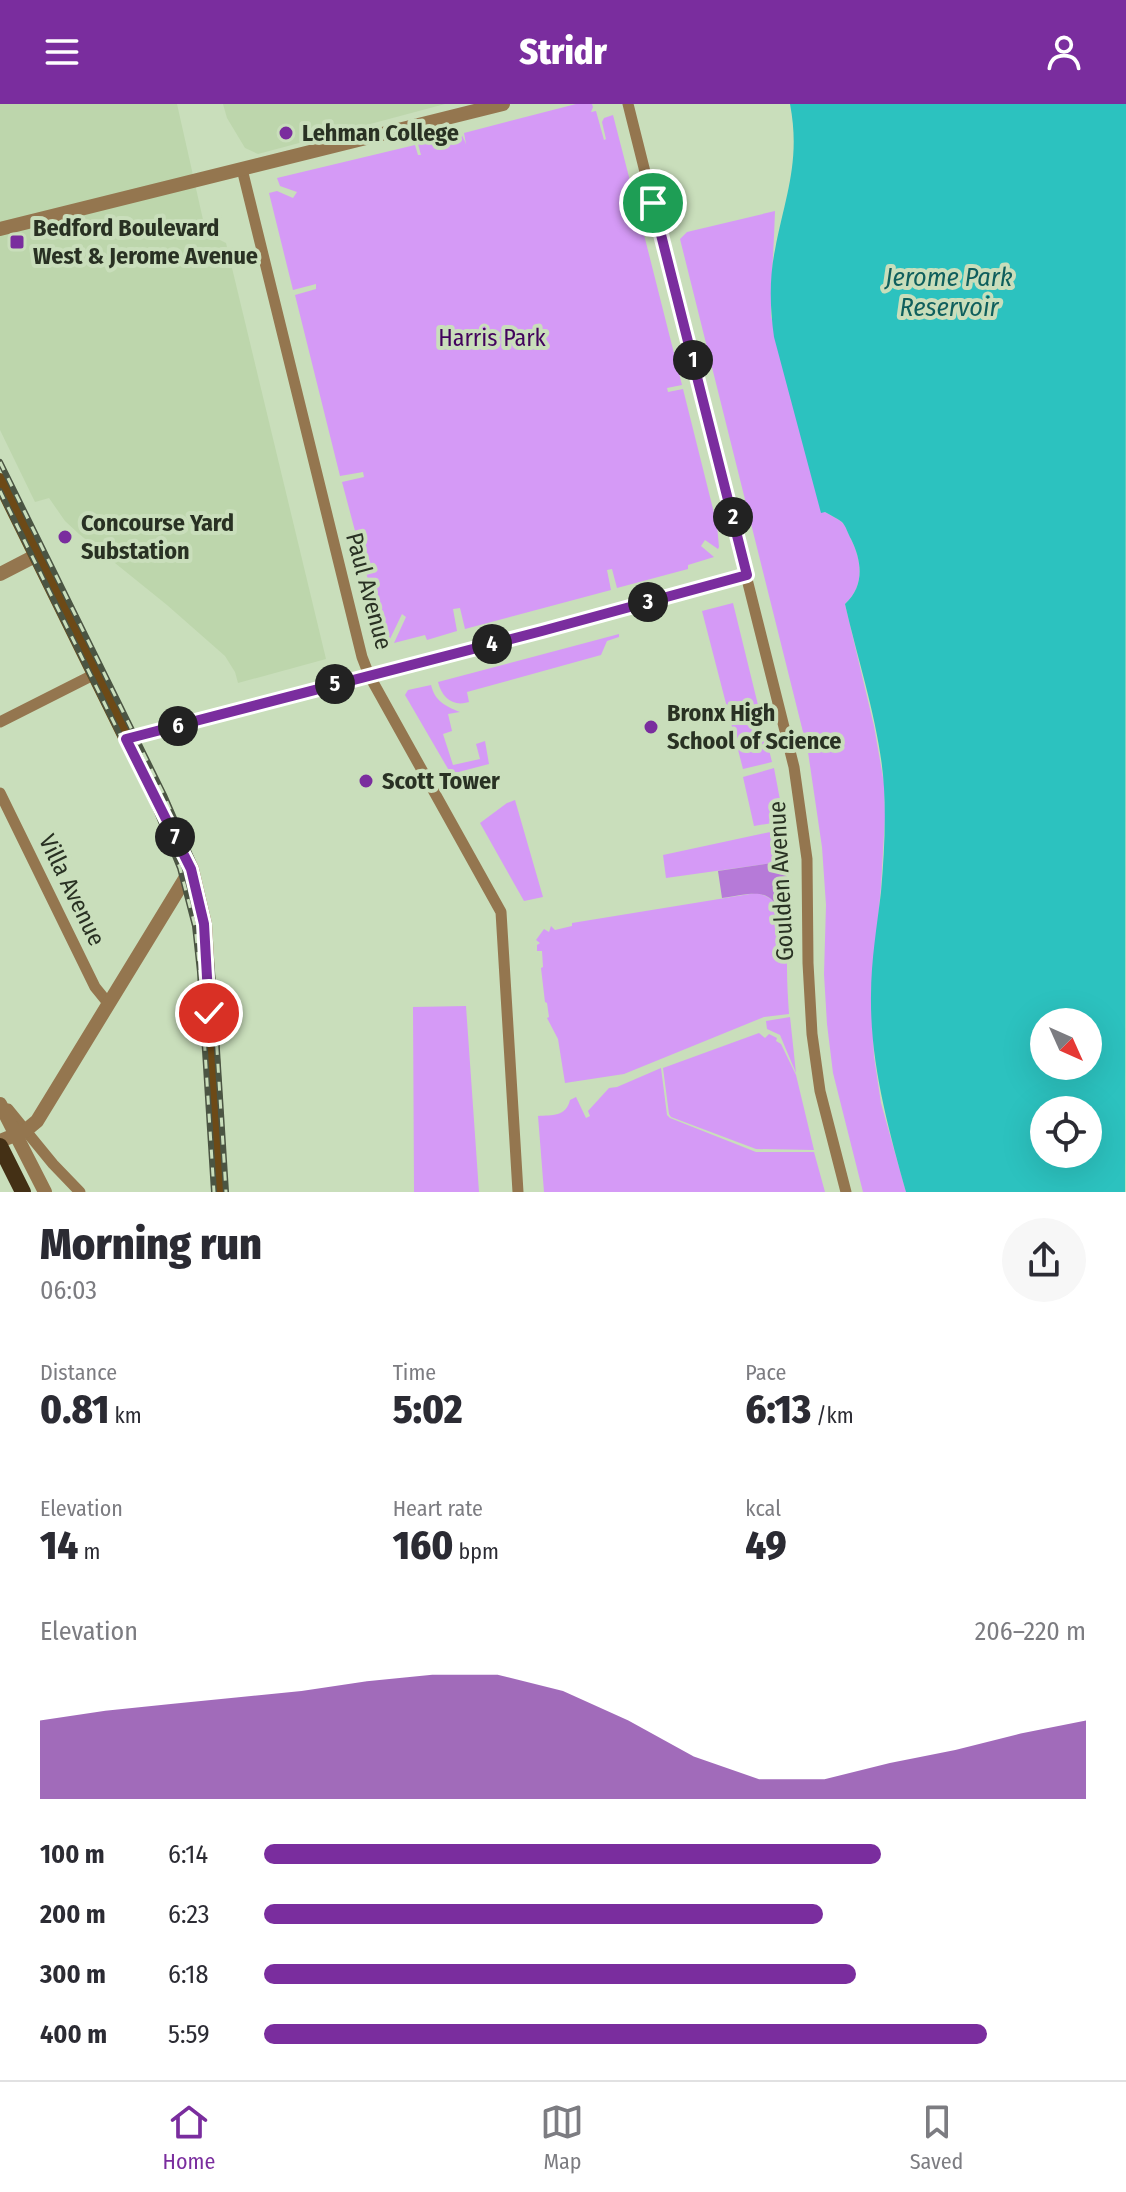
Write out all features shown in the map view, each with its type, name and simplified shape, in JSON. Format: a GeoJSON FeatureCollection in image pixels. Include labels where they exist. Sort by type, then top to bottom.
{"type":"FeatureCollection","features":[{"type":"Feature","properties":{"kind":"main road"},"geometry":{"type":"LineString","coordinates":[[0,481],[191,869],[204,924],[220,1192]]}},
{"type":"Feature","properties":{"kind":"main road"},"geometry":{"type":"LineString","coordinates":[[0,1144],[23,1192]]}},
{"type":"Feature","properties":{"kind":"street"},"geometry":{"type":"LineString","coordinates":[[0,229],[503,104]]}},
{"type":"Feature","properties":{"kind":"street","name":"Goulden Avenue"},"geometry":{"type":"LineString","coordinates":[[628,104],[785,727],[798,790],[807,859],[809,999],[815,1055],[826,1116],[846,1192]]}},
{"type":"Feature","properties":{"kind":"street","name":"Paul Avenue"},"geometry":{"type":"LineString","coordinates":[[242,169],[359,647],[369,675],[501,912],[518,1192]]}},
{"type":"Feature","properties":{"kind":"street"},"geometry":{"type":"LineString","coordinates":[[0,574],[37,555]]}},
{"type":"Feature","properties":{"kind":"street"},"geometry":{"type":"LineString","coordinates":[[126,739],[747,575]]}},
{"type":"Feature","properties":{"kind":"street"},"geometry":{"type":"LineString","coordinates":[[0,722],[95,674]]}},
{"type":"Feature","properties":{"kind":"street","name":"Villa Avenue"},"geometry":{"type":"LineString","coordinates":[[0,793],[95,987],[108,1003]]}},
{"type":"Feature","properties":{"kind":"street"},"geometry":{"type":"LineString","coordinates":[[0,1144],[40,1117],[191,869]]}},
{"type":"Feature","properties":{"kind":"street"},"geometry":{"type":"LineString","coordinates":[[0,1101],[20,1133],[45,1192]]}},
{"type":"Feature","properties":{"kind":"street"},"geometry":{"type":"LineString","coordinates":[[20,1133],[80,1192]]}},
{"type":"Feature","properties":{"kind":"shaded area"},"geometry":{"type":"Polygon","coordinates":[[[0,104],[177,104],[206,233],[226,243],[326,659],[238,683],[225,656],[79,534],[65,521],[49,498],[35,502],[0,430],[0,104]]]}},
{"type":"Feature","properties":{"kind":"shaded area","name":"Lehman College"},"geometry":{"type":"Polygon","coordinates":[[[223,104],[445,104],[258,154],[245,148],[227,118],[223,104]]]}},
{"type":"Feature","properties":{"kind":"shaded area"},"geometry":{"type":"Polygon","coordinates":[[[787,861],[787,930],[777,906],[764,895],[722,898],[718,871],[787,861]]]}},
{"type":"Feature","properties":{"kind":"green space","name":"Harris Park"},"geometry":{"type":"Polygon","coordinates":[[[576,104],[592,104],[591,112],[596,111],[604,140],[602,122],[613,115],[636,204],[621,208],[622,211],[637,207],[682,385],[667,388],[668,392],[683,389],[717,525],[719,547],[705,540],[701,546],[714,557],[688,565],[688,569],[617,588],[612,569],[607,570],[611,590],[465,629],[460,608],[453,609],[457,631],[427,640],[425,635],[394,643],[406,617],[402,614],[389,641],[384,640],[342,482],[364,477],[363,472],[340,476],[295,295],[316,289],[316,284],[293,290],[269,193],[277,191],[293,198],[297,192],[280,186],[277,178],[415,145],[418,155],[421,155],[418,144],[461,133],[466,144],[464,133],[576,104]]]}},
{"type":"Feature","properties":{"kind":"green space"},"geometry":{"type":"Polygon","coordinates":[[[775,211],[771,316],[825,512],[845,526],[859,564],[859,581],[845,604],[884,783],[881,887],[871,995],[874,1056],[881,1103],[906,1192],[863,1192],[833,1073],[824,974],[826,905],[822,847],[808,752],[680,239],[687,232],[775,211]]]}},
{"type":"Feature","properties":{"kind":"green space"},"geometry":{"type":"Polygon","coordinates":[[[733,603],[772,762],[743,769],[702,611],[733,603]]]}},
{"type":"Feature","properties":{"kind":"green space"},"geometry":{"type":"Polygon","coordinates":[[[619,634],[619,637],[607,641],[601,655],[467,692],[469,702],[449,700],[438,682],[619,634]]]}},
{"type":"Feature","properties":{"kind":"green space"},"geometry":{"type":"Polygon","coordinates":[[[431,685],[441,702],[460,712],[448,714],[452,731],[443,734],[453,765],[480,759],[476,744],[485,741],[489,764],[451,774],[405,695],[408,690],[431,685]]]}},
{"type":"Feature","properties":{"kind":"green space"},"geometry":{"type":"Polygon","coordinates":[[[774,768],[784,821],[754,826],[743,777],[774,768]]]}},
{"type":"Feature","properties":{"kind":"green space"},"geometry":{"type":"Polygon","coordinates":[[[515,800],[543,897],[524,901],[480,823],[515,800]]]}},
{"type":"Feature","properties":{"kind":"green space"},"geometry":{"type":"Polygon","coordinates":[[[784,829],[787,861],[666,878],[663,855],[784,829]]]}},
{"type":"Feature","properties":{"kind":"green space"},"geometry":{"type":"Polygon","coordinates":[[[756,893],[776,904],[785,923],[789,1014],[764,1017],[624,1074],[565,1083],[558,1039],[547,1018],[542,951],[537,951],[540,943],[536,940],[544,929],[549,932],[551,926],[555,930],[572,926],[572,923],[756,893]]]}},
{"type":"Feature","properties":{"kind":"green space"},"geometry":{"type":"Polygon","coordinates":[[[466,1006],[479,1192],[414,1192],[413,1007],[466,1006]]]}},
{"type":"Feature","properties":{"kind":"green space"},"geometry":{"type":"Polygon","coordinates":[[[790,1017],[796,1073],[780,1035],[767,1029],[766,1021],[790,1017]]]}},
{"type":"Feature","properties":{"kind":"green space"},"geometry":{"type":"Polygon","coordinates":[[[759,1033],[765,1038],[769,1034],[777,1038],[796,1075],[814,1150],[756,1149],[669,1114],[663,1068],[759,1033]]]}},
{"type":"Feature","properties":{"kind":"green space"},"geometry":{"type":"Polygon","coordinates":[[[661,1068],[667,1115],[670,1118],[756,1152],[814,1152],[825,1192],[544,1192],[538,1116],[562,1112],[576,1097],[586,1118],[590,1116],[588,1111],[609,1088],[661,1068]]]}},
{"type":"Feature","properties":{"kind":"water","name":"Jerome Park Reservoir"},"geometry":{"type":"Polygon","coordinates":[[[790,104],[1126,104],[1125,1192],[906,1192],[881,1095],[871,1020],[885,801],[874,719],[845,604],[859,581],[859,564],[855,547],[843,524],[825,512],[821,513],[774,337],[772,272],[794,143],[790,104]]]}},
{"type":"Feature","properties":{"kind":"railway"},"geometry":{"type":"LineString","coordinates":[[0,462],[164,795],[193,862],[207,923],[212,971],[226,1192]]}},
{"type":"Feature","properties":{"kind":"railway"},"geometry":{"type":"LineString","coordinates":[[0,491],[153,802],[180,868],[195,926],[200,972],[214,1192]]}},
{"type":"Feature","properties":{"kind":"place","name":"Lehman College"},"geometry":{"type":"Point","coordinates":[286,133]}},
{"type":"Feature","properties":{"kind":"place","name":"Bedford Boulevard West & Jerome Avenue"},"geometry":{"type":"Point","coordinates":[17,242]}},
{"type":"Feature","properties":{"kind":"place","name":"Concourse Yard Substation"},"geometry":{"type":"Point","coordinates":[65,537]}},
{"type":"Feature","properties":{"kind":"place","name":"Bronx High School of Science"},"geometry":{"type":"Point","coordinates":[651,727]}},
{"type":"Feature","properties":{"kind":"place","name":"Scott Tower"},"geometry":{"type":"Point","coordinates":[366,781]}},
{"type":"Feature","properties":{"kind":"route"},"geometry":{"type":"LineString","coordinates":[[209,1013],[204,924],[191,869],[126,739],[747,575],[653,203]]}}]}
